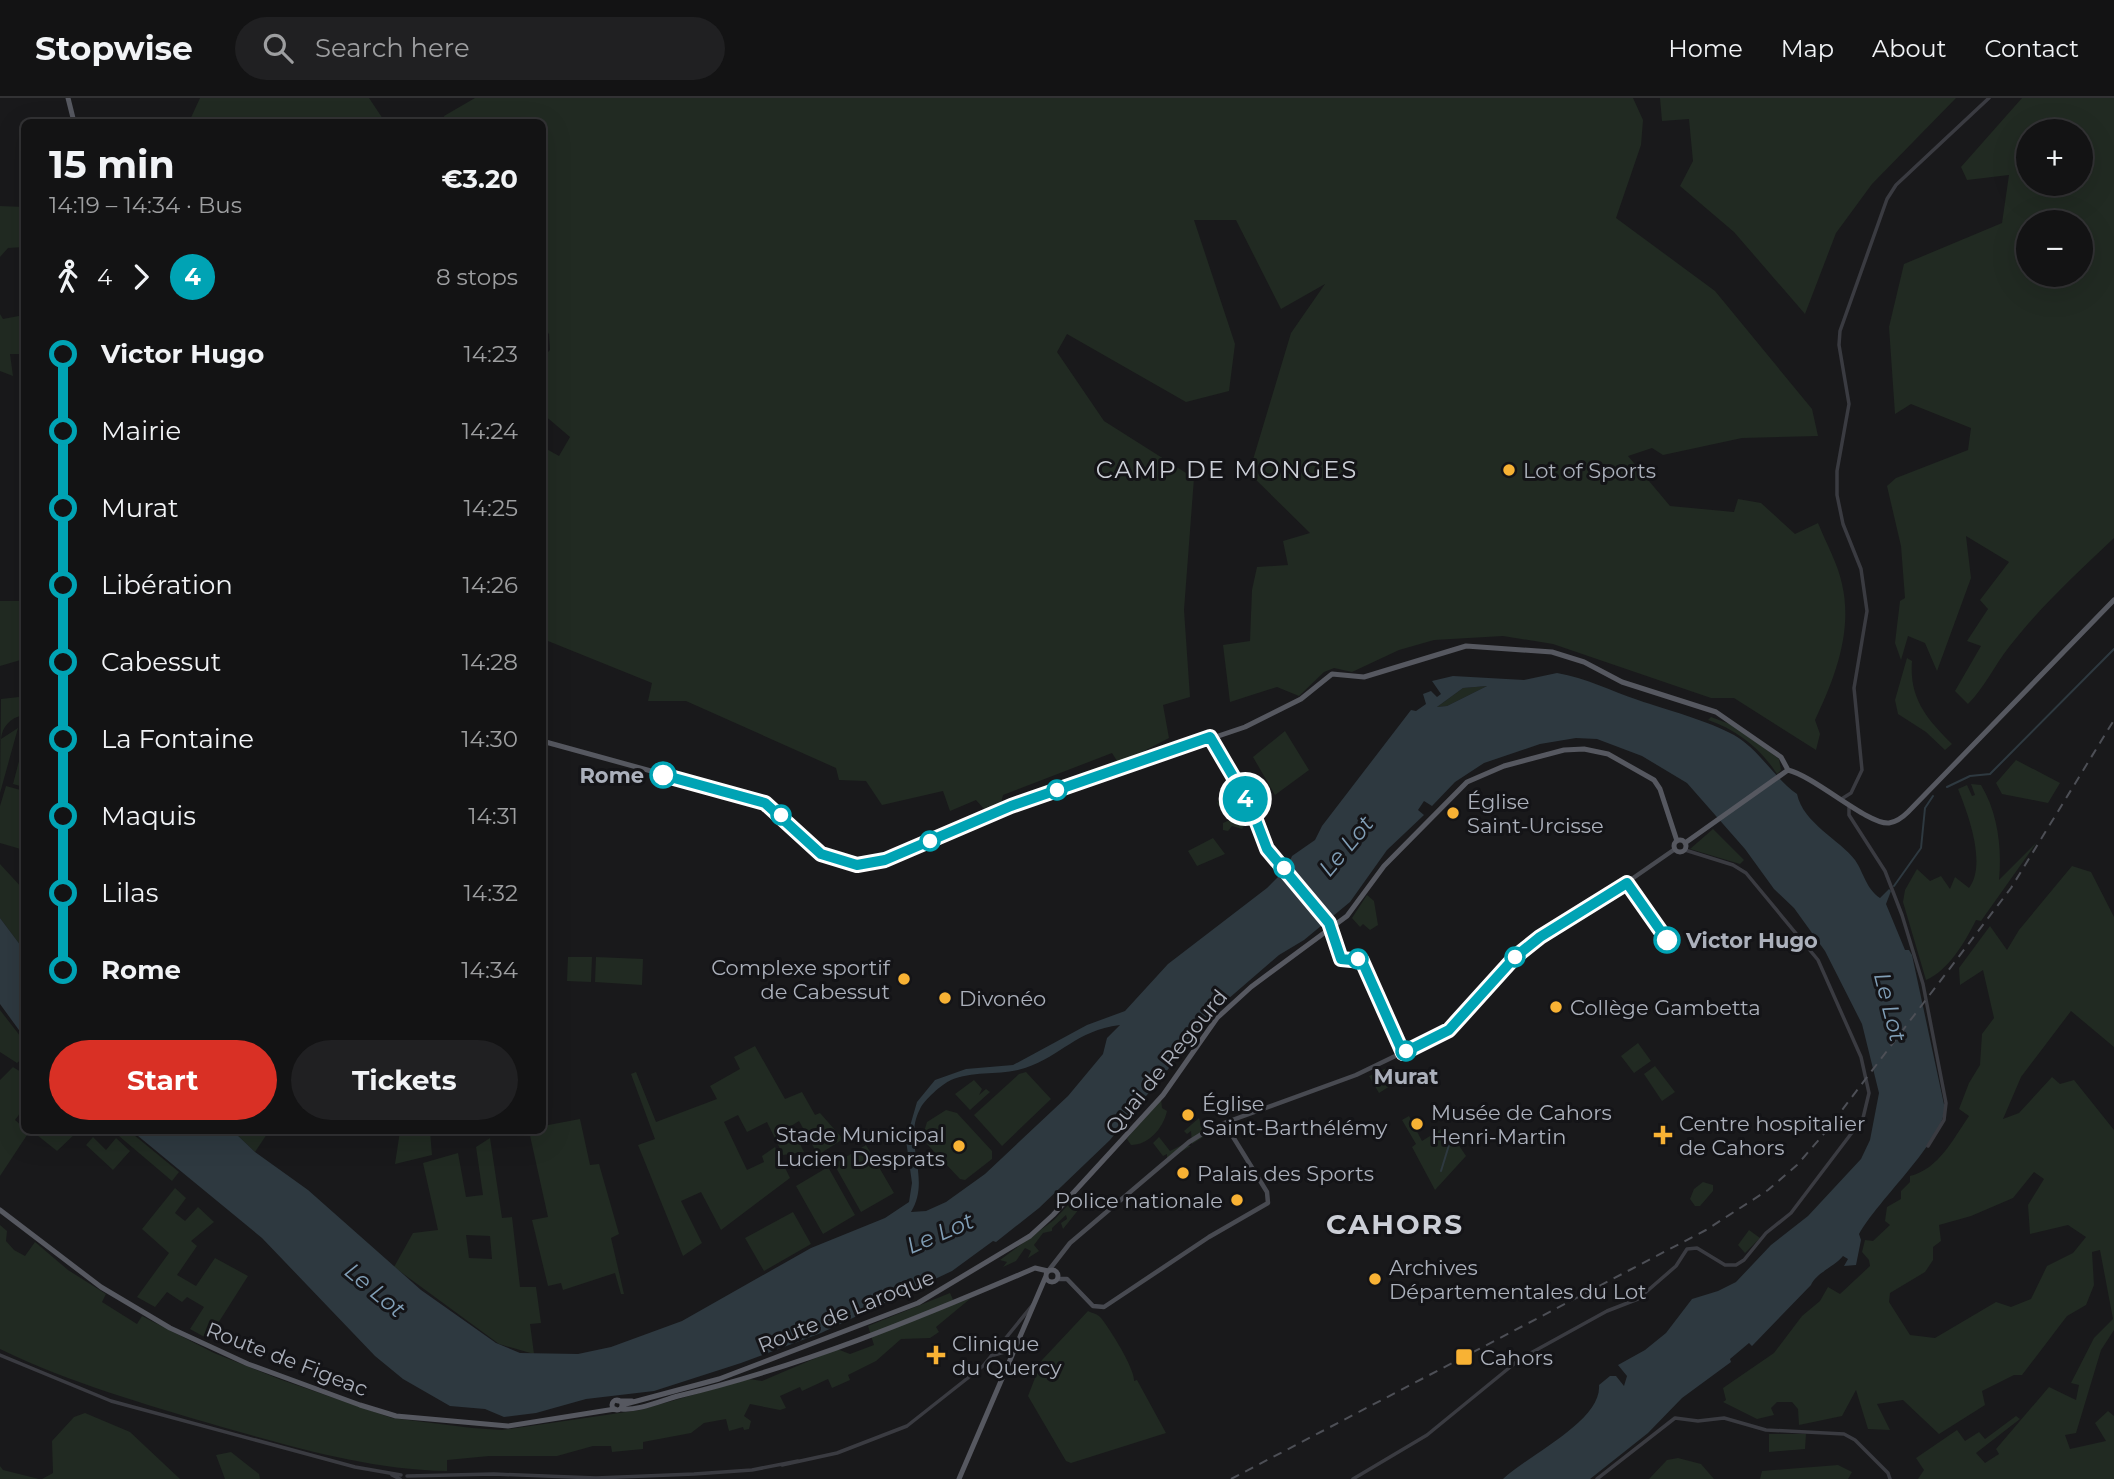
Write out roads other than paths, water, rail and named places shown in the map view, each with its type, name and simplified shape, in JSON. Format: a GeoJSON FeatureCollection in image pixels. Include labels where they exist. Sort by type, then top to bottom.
{"type":"FeatureCollection","features":[{"type":"Feature","properties":{"kind":"main road"},"geometry":{"type":"LineString","coordinates":[[68,98],[73,119]]}},
{"type":"Feature","properties":{"kind":"main road"},"geometry":{"type":"LineString","coordinates":[[1675,849],[1677,841],[1685,843],[1788,770],[1803,773],[1843,798],[1849,805],[1885,823],[1908,813],[2114,600]]}},
{"type":"Feature","properties":{"kind":"main road"},"geometry":{"type":"LineString","coordinates":[[546,742],[768,805],[821,854],[845,863],[871,864],[1011,806],[1256,722],[1301,699],[1328,676],[1342,673],[1364,677],[1466,646],[1528,648],[1566,655],[1622,682],[1716,712],[1781,757],[1788,770]]}},
{"type":"Feature","properties":{"kind":"main road","name":"Quai de Regourd"},"geometry":{"type":"LineString","coordinates":[[1095,1170],[1163,1095],[1217,1018],[1251,987],[1330,925],[1351,912],[1384,866],[1463,784],[1504,766],[1572,749],[1608,754],[1654,780],[1660,789],[1677,841]]}},
{"type":"Feature","properties":{"kind":"main road"},"geometry":{"type":"LineString","coordinates":[[959,1479],[1048,1272],[1070,1243],[1159,1166],[1218,1125],[1356,1075],[1449,1030],[1515,957],[1540,937],[1601,900],[1675,849],[1685,850],[1685,843]]}},
{"type":"Feature","properties":{"kind":"main road"},"geometry":{"type":"LineString","coordinates":[[1230,1132],[1232,1123],[1238,1118]]}},
{"type":"Feature","properties":{"kind":"main road"},"geometry":{"type":"LineString","coordinates":[[1041,1292],[1051,1282],[1067,1279],[1095,1307],[1110,1304],[1209,1237],[1268,1203],[1267,1192],[1230,1132],[1218,1125]]}},
{"type":"Feature","properties":{"kind":"main road","name":"Route de Laroque"},"geometry":{"type":"LineString","coordinates":[[618,1406],[719,1379],[853,1329],[943,1290],[1030,1236],[1095,1170]]}},
{"type":"Feature","properties":{"kind":"main road","name":"Route de Figeac"},"geometry":{"type":"LineString","coordinates":[[0,1210],[92,1281],[170,1328],[248,1364],[360,1405],[397,1416],[508,1426],[618,1406]]}},
{"type":"Feature","properties":{"kind":"main road"},"geometry":{"type":"LineString","coordinates":[[618,1406],[699,1391],[859,1340],[1035,1268],[1058,1272],[1058,1279]]}},
{"type":"Feature","properties":{"kind":"main road"},"geometry":{"type":"LineString","coordinates":[[1048,1272],[1051,1282]]}},
{"type":"Feature","properties":{"kind":"street"},"geometry":{"type":"LineString","coordinates":[[1843,798],[1851,793],[1858,781],[1861,765],[1854,696],[1864,630],[1866,590],[1837,500],[1840,456],[1849,404],[1839,345],[1840,331],[1886,199],[1896,185],[1989,98]]}},
{"type":"Feature","properties":{"kind":"street"},"geometry":{"type":"LineString","coordinates":[[1210,737],[1251,807],[1265,845],[1330,925]]}},
{"type":"Feature","properties":{"kind":"street"},"geometry":{"type":"LineString","coordinates":[[1849,805],[1849,815],[1892,886],[1923,984],[1946,1103],[1944,1120],[1928,1146]]}},
{"type":"Feature","properties":{"kind":"street"},"geometry":{"type":"LineString","coordinates":[[1353,1479],[1422,1438],[1463,1403],[1539,1347],[1607,1311],[1628,1304],[1676,1266],[1684,1252],[1694,1247],[1725,1265],[1736,1265],[1747,1258],[1766,1233],[1791,1213],[1863,1118],[1868,1093],[1858,1049],[1818,960],[1740,868],[1685,850]]}},
{"type":"Feature","properties":{"kind":"street"},"geometry":{"type":"LineString","coordinates":[[992,1357],[1024,1311],[1036,1301]]}},
{"type":"Feature","properties":{"kind":"street"},"geometry":{"type":"LineString","coordinates":[[0,1355],[111,1401],[292,1451],[404,1478],[416,1475],[494,1474],[596,1478],[726,1473],[837,1453],[900,1430],[992,1357],[1003,1350],[1015,1349]]}},
{"type":"Feature","properties":{"kind":"street"},"geometry":{"type":"LineString","coordinates":[[1597,1479],[1630,1455],[1669,1420],[1680,1417],[1698,1421],[1726,1419],[1766,1430],[1844,1434],[1855,1440],[1883,1468],[1890,1479]]}},
{"type":"Feature","properties":{"kind":"water","name":"Le Lot"},"geometry":{"type":"Polygon","coordinates":[[[1557,673],[1568,675],[1713,725],[1743,741],[1797,794],[1806,814],[1855,860],[1875,894],[1880,898],[1889,889],[1891,891],[1886,904],[1905,950],[1909,950],[1912,955],[1945,1109],[1941,1123],[1921,1155],[1859,1234],[1861,1240],[1856,1265],[1844,1266],[1848,1259],[1843,1256],[1821,1273],[1752,1346],[1749,1343],[1730,1359],[1731,1362],[1682,1398],[1648,1433],[1590,1479],[1503,1479],[1577,1424],[1589,1412],[1597,1398],[1599,1385],[1610,1376],[1616,1376],[1624,1386],[1627,1376],[1618,1365],[1645,1350],[1666,1333],[1692,1299],[1736,1282],[1771,1245],[1808,1216],[1861,1159],[1870,1140],[1879,1093],[1862,1024],[1825,951],[1794,908],[1774,889],[1745,849],[1687,783],[1642,756],[1597,739],[1576,738],[1540,744],[1484,763],[1455,782],[1432,806],[1424,801],[1418,810],[1424,815],[1387,850],[1350,902],[1304,940],[1279,955],[1220,1006],[1110,1140],[1039,1208],[996,1242],[993,1241],[952,1271],[821,1333],[654,1391],[586,1399],[536,1413],[504,1417],[485,1409],[450,1406],[403,1379],[375,1356],[262,1238],[136,1134],[236,1134],[255,1152],[308,1190],[421,1290],[496,1343],[520,1353],[578,1354],[611,1347],[682,1321],[811,1248],[885,1218],[909,1202],[912,1183],[906,1140],[917,1102],[935,1080],[966,1069],[1013,1065],[1087,1025],[1125,1011],[1168,964],[1267,888],[1287,868],[1292,856],[1315,840],[1322,826],[1411,710],[1416,711],[1426,704],[1423,694],[1431,691],[1437,697],[1441,694],[1432,681],[1453,676],[1524,680],[1557,673]],[[1487,686],[1463,688],[1437,707],[1447,706],[1487,686]],[[1120,1025],[1092,1032],[1050,1057],[1025,1068],[960,1077],[947,1082],[934,1093],[922,1105],[915,1122],[919,1186],[911,1212],[926,1211],[946,1202],[985,1174],[1068,1096],[1103,1054],[1107,1038],[1120,1025]]]}},
{"type":"Feature","properties":{"kind":"water"},"geometry":{"type":"Polygon","coordinates":[[[0,918],[21,946],[21,1033],[0,1004],[0,918]]]}},
{"type":"Feature","properties":{"kind":"waterway"},"geometry":{"type":"LineString","coordinates":[[1947,787],[1970,776],[1990,774],[2114,649]]}},
{"type":"Feature","properties":{"kind":"waterway"},"geometry":{"type":"LineString","coordinates":[[1894,886],[1921,848],[1925,808],[1933,796]]}},
{"type":"Feature","properties":{"kind":"waterway"},"geometry":{"type":"LineString","coordinates":[[1441,1171],[1449,1145]]}},
{"type":"Feature","properties":{"kind":"railway"},"geometry":{"type":"LineString","coordinates":[[1231,1479],[1706,1230],[1768,1190],[1797,1165],[1823,1135],[2011,888],[2114,720]]}},
{"type":"Feature","properties":{"kind":"place","name":"Lot of Sports"},"geometry":{"type":"Point","coordinates":[1509,470]}},
{"type":"Feature","properties":{"kind":"place","name":"Rome"},"geometry":{"type":"Point","coordinates":[663,775]}},
{"type":"Feature","properties":{"kind":"place","name":"Église Saint-Urcisse"},"geometry":{"type":"Point","coordinates":[1453,813]}},
{"type":"Feature","properties":{"kind":"place","name":"Victor Hugo"},"geometry":{"type":"Point","coordinates":[1667,940]}},
{"type":"Feature","properties":{"kind":"place","name":"Complexe sportif de Cabessut"},"geometry":{"type":"Point","coordinates":[904,979]}},
{"type":"Feature","properties":{"kind":"place","name":"Divonéo"},"geometry":{"type":"Point","coordinates":[945,998]}},
{"type":"Feature","properties":{"kind":"place","name":"Collège Gambetta"},"geometry":{"type":"Point","coordinates":[1556,1007]}},
{"type":"Feature","properties":{"kind":"place","name":"Murat"},"geometry":{"type":"Point","coordinates":[1406,1051]}},
{"type":"Feature","properties":{"kind":"place","name":"Église Saint-Barthélémy"},"geometry":{"type":"Point","coordinates":[1188,1115]}},
{"type":"Feature","properties":{"kind":"place","name":"Musée de Cahors Henri-Martin"},"geometry":{"type":"Point","coordinates":[1417,1124]}},
{"type":"Feature","properties":{"kind":"place","name":"Centre hospitalier de Cahors"},"geometry":{"type":"Point","coordinates":[1663,1135]}},
{"type":"Feature","properties":{"kind":"place","name":"Stade Municipal Lucien Desprats"},"geometry":{"type":"Point","coordinates":[959,1146]}},
{"type":"Feature","properties":{"kind":"place","name":"Palais des Sports"},"geometry":{"type":"Point","coordinates":[1183,1173]}},
{"type":"Feature","properties":{"kind":"place","name":"Police nationale"},"geometry":{"type":"Point","coordinates":[1237,1200]}},
{"type":"Feature","properties":{"kind":"place","name":"Archives Départementales du Lot"},"geometry":{"type":"Point","coordinates":[1375,1279]}},
{"type":"Feature","properties":{"kind":"place","name":"Clinique du Quercy"},"geometry":{"type":"Point","coordinates":[936,1355]}},
{"type":"Feature","properties":{"kind":"place","name":"Cahors"},"geometry":{"type":"Point","coordinates":[1464,1357]}},
{"type":"Feature","properties":{"kind":"district","name":"CAMP DE MONGES"},"geometry":{"type":"Point","coordinates":[1227,469]}},
{"type":"Feature","properties":{"kind":"district","name":"CAHORS"},"geometry":{"type":"Point","coordinates":[1395,1224]}}]}
